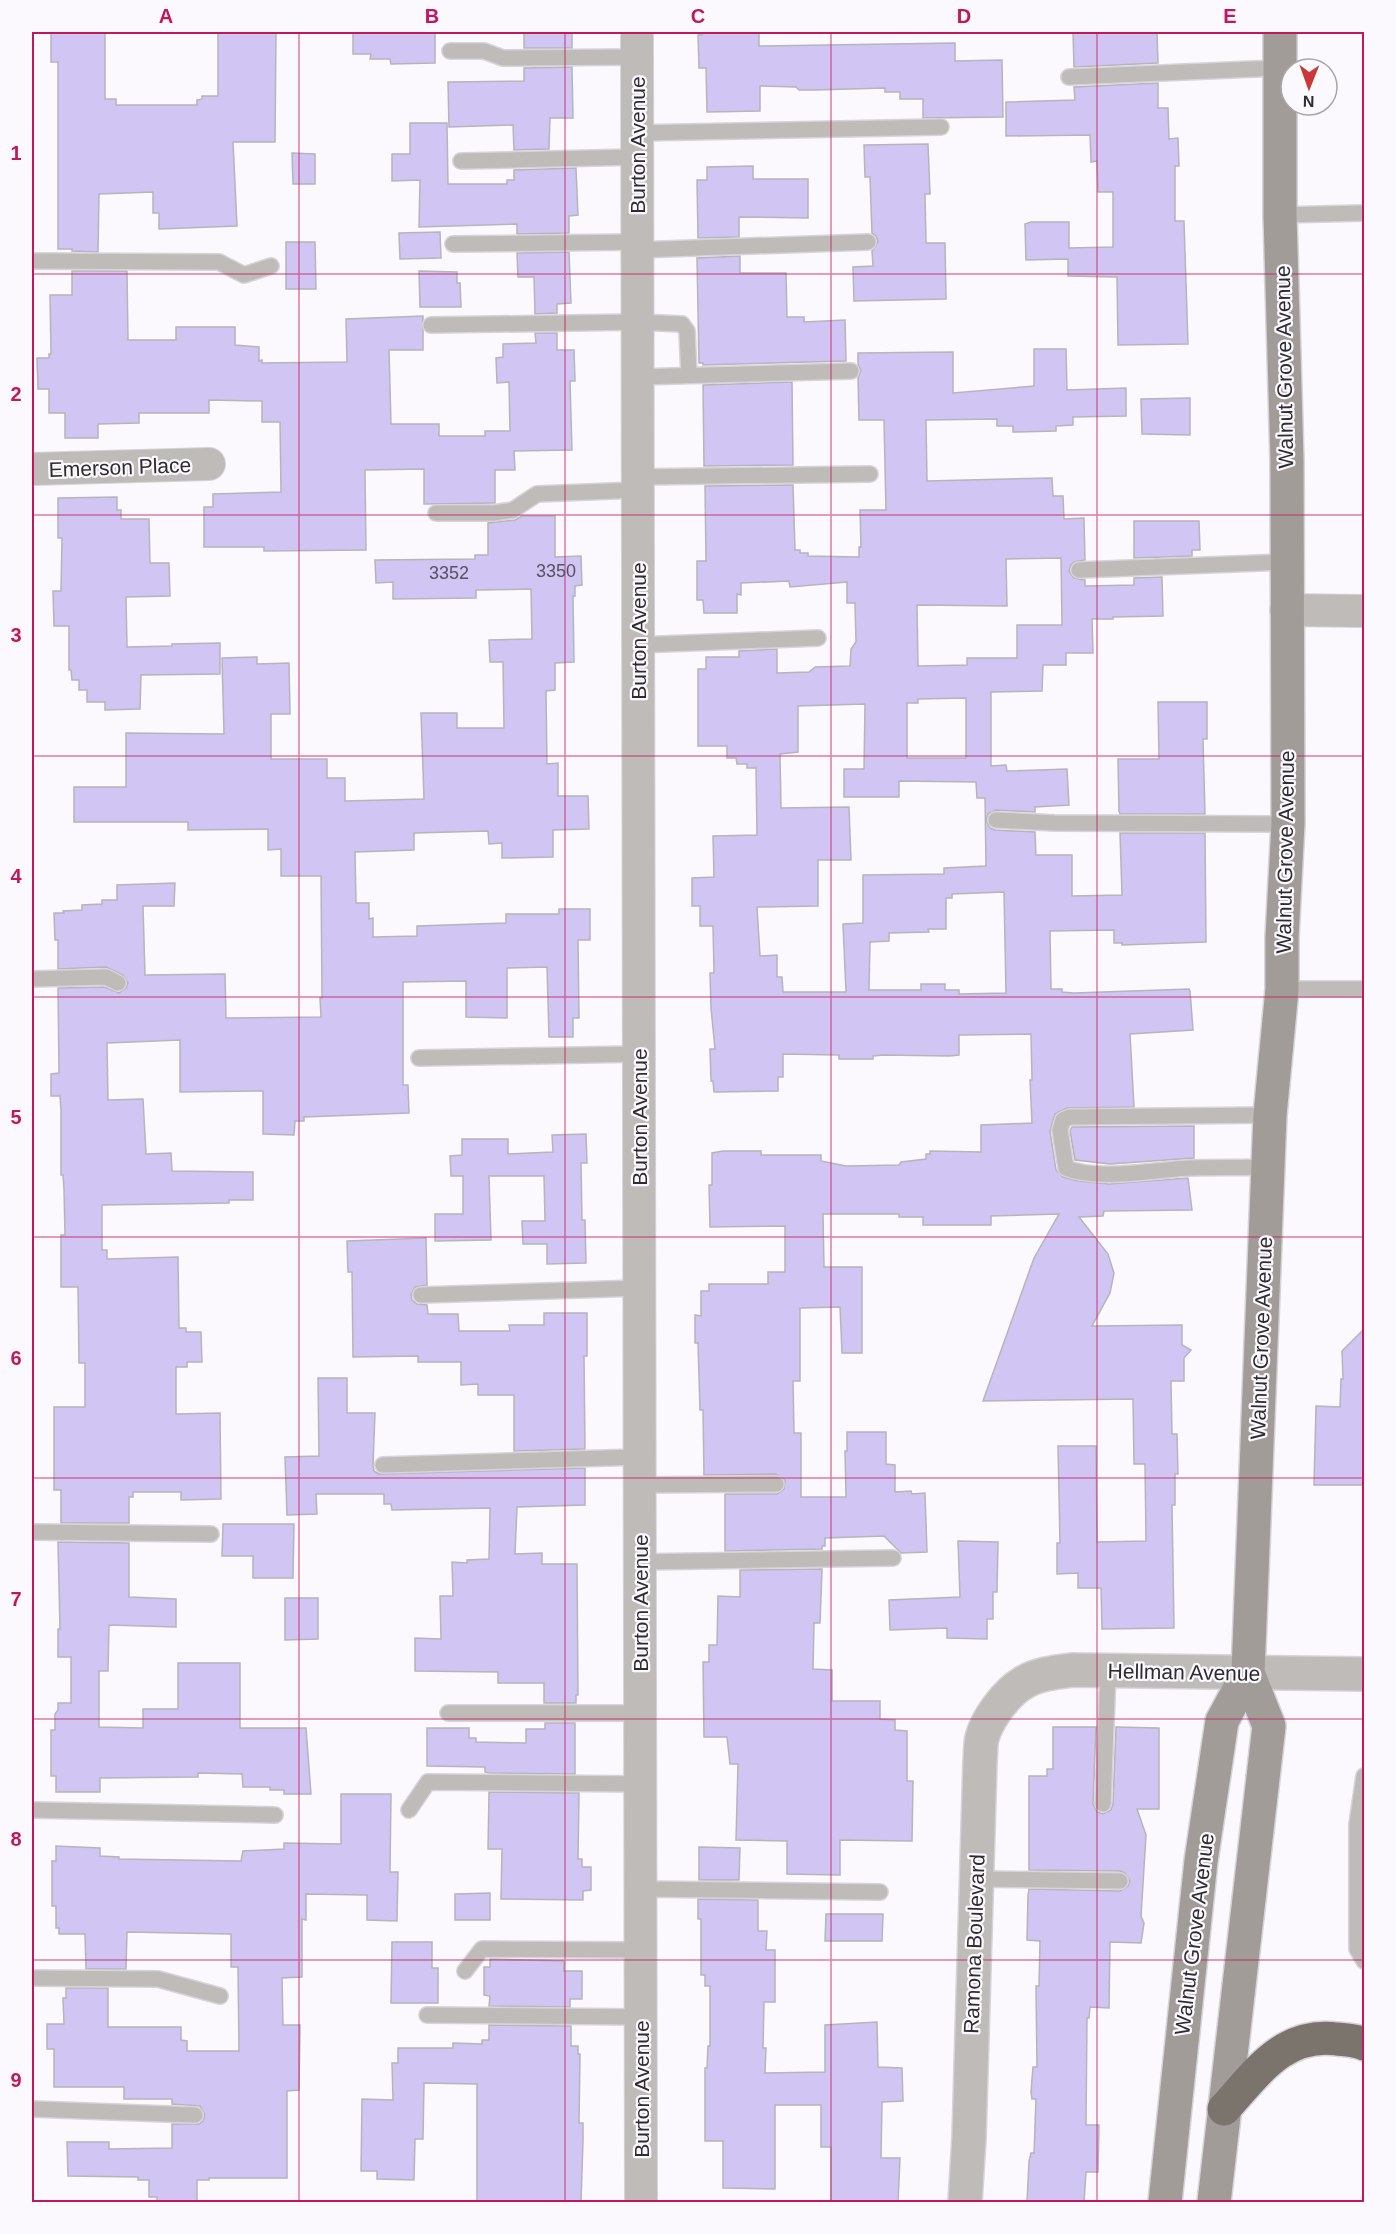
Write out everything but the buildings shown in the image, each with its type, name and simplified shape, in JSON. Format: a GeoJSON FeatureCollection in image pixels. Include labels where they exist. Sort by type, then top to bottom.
{"type":"FeatureCollection","features":[{"type":"Feature","properties":{"kind":"highway"},"geometry":{"type":"LineString","coordinates":[[1224,2109],[1274,2055],[1295,2043],[1323,2037],[1358,2041],[1365,2044]]}},
{"type":"Feature","properties":{"kind":"main road","name":"Walnut Grove Avenue"},"geometry":{"type":"LineString","coordinates":[[1280,32],[1280,57]]}},
{"type":"Feature","properties":{"kind":"main road","name":"Walnut Grove Avenue"},"geometry":{"type":"LineString","coordinates":[[1214,2202],[1269,1726],[1248,1672],[1270,1115],[1282,989],[1282,937],[1288,824],[1287,460],[1280,215],[1280,117]]}},
{"type":"Feature","properties":{"kind":"main road","name":"Walnut Grove Avenue"},"geometry":{"type":"LineString","coordinates":[[1165,2202],[1201,1861],[1222,1721],[1248,1672]]}},
{"type":"Feature","properties":{"kind":"street","name":"Burton Avenue"},"geometry":{"type":"LineString","coordinates":[[637,44],[641,2202]]}},
{"type":"Feature","properties":{"kind":"street","name":"Emerson Place"},"geometry":{"type":"LineString","coordinates":[[32,470],[209,464]]}},
{"type":"Feature","properties":{"kind":"street"},"geometry":{"type":"LineString","coordinates":[[1286,610],[1365,611]]}},
{"type":"Feature","properties":{"kind":"street","name":"Hellman Avenue"},"geometry":{"type":"LineString","coordinates":[[1009,1693],[1024,1682],[1049,1673],[1072,1670],[1365,1674]]}},
{"type":"Feature","properties":{"kind":"street","name":"Ramona Boulevard"},"geometry":{"type":"LineString","coordinates":[[965,2202],[982,1738],[997,1708],[1009,1693]]}},
{"type":"Feature","properties":{"kind":"lane"},"geometry":{"type":"LineString","coordinates":[[450,51],[484,51],[503,58],[637,44]]}},
{"type":"Feature","properties":{"kind":"lane"},"geometry":{"type":"LineString","coordinates":[[1069,77],[1279,68]]}},
{"type":"Feature","properties":{"kind":"lane"},"geometry":{"type":"LineString","coordinates":[[461,161],[637,145],[941,127]]}},
{"type":"Feature","properties":{"kind":"lane"},"geometry":{"type":"LineString","coordinates":[[1280,215],[1365,213]]}},
{"type":"Feature","properties":{"kind":"lane"},"geometry":{"type":"LineString","coordinates":[[453,243],[637,246],[868,242]]}},
{"type":"Feature","properties":{"kind":"lane"},"geometry":{"type":"LineString","coordinates":[[32,261],[219,262],[243,274],[271,266]]}},
{"type":"Feature","properties":{"kind":"lane"},"geometry":{"type":"LineString","coordinates":[[431,325],[675,323],[685,327],[687,331],[689,375]]}},
{"type":"Feature","properties":{"kind":"lane"},"geometry":{"type":"LineString","coordinates":[[637,377],[851,371]]}},
{"type":"Feature","properties":{"kind":"lane"},"geometry":{"type":"LineString","coordinates":[[436,513],[494,513],[513,510],[537,494],[637,483],[870,474]]}},
{"type":"Feature","properties":{"kind":"lane"},"geometry":{"type":"LineString","coordinates":[[1078,570],[1287,561]]}},
{"type":"Feature","properties":{"kind":"lane"},"geometry":{"type":"LineString","coordinates":[[638,645],[818,638]]}},
{"type":"Feature","properties":{"kind":"lane"},"geometry":{"type":"LineString","coordinates":[[996,820],[1055,823],[1288,824]]}},
{"type":"Feature","properties":{"kind":"lane"},"geometry":{"type":"LineString","coordinates":[[32,979],[106,977],[118,983]]}},
{"type":"Feature","properties":{"kind":"lane"},"geometry":{"type":"LineString","coordinates":[[1282,989],[1365,989]]}},
{"type":"Feature","properties":{"kind":"lane"},"geometry":{"type":"LineString","coordinates":[[419,1058],[638,1054]]}},
{"type":"Feature","properties":{"kind":"lane"},"geometry":{"type":"LineString","coordinates":[[1268,1167],[1077,1173],[1066,1168],[1060,1130],[1063,1120],[1070,1117],[1270,1115]]}},
{"type":"Feature","properties":{"kind":"lane"},"geometry":{"type":"LineString","coordinates":[[421,1295],[639,1288]]}},
{"type":"Feature","properties":{"kind":"lane"},"geometry":{"type":"LineString","coordinates":[[382,1465],[639,1471],[776,1484]]}},
{"type":"Feature","properties":{"kind":"lane"},"geometry":{"type":"LineString","coordinates":[[32,1532],[211,1534]]}},
{"type":"Feature","properties":{"kind":"lane"},"geometry":{"type":"LineString","coordinates":[[639,1562],[893,1558]]}},
{"type":"Feature","properties":{"kind":"lane"},"geometry":{"type":"LineString","coordinates":[[1103,1804],[1108,1671]]}},
{"type":"Feature","properties":{"kind":"lane"},"geometry":{"type":"LineString","coordinates":[[448,1713],[640,1713]]}},
{"type":"Feature","properties":{"kind":"lane"},"geometry":{"type":"LineString","coordinates":[[1365,1776],[1357,1824],[1357,1949],[1365,1961]]}},
{"type":"Feature","properties":{"kind":"lane"},"geometry":{"type":"LineString","coordinates":[[409,1810],[428,1782],[640,1784]]}},
{"type":"Feature","properties":{"kind":"lane"},"geometry":{"type":"LineString","coordinates":[[32,1810],[275,1815]]}},
{"type":"Feature","properties":{"kind":"lane"},"geometry":{"type":"LineString","coordinates":[[976,1880],[1120,1881]]}},
{"type":"Feature","properties":{"kind":"lane"},"geometry":{"type":"LineString","coordinates":[[640,1889],[880,1892]]}},
{"type":"Feature","properties":{"kind":"lane"},"geometry":{"type":"LineString","coordinates":[[465,1971],[482,1949],[640,1950]]}},
{"type":"Feature","properties":{"kind":"lane"},"geometry":{"type":"LineString","coordinates":[[32,1978],[158,1980],[220,1996]]}},
{"type":"Feature","properties":{"kind":"lane"},"geometry":{"type":"LineString","coordinates":[[427,2015],[640,2017]]}},
{"type":"Feature","properties":{"kind":"lane"},"geometry":{"type":"LineString","coordinates":[[32,2109],[195,2115]]}}]}
